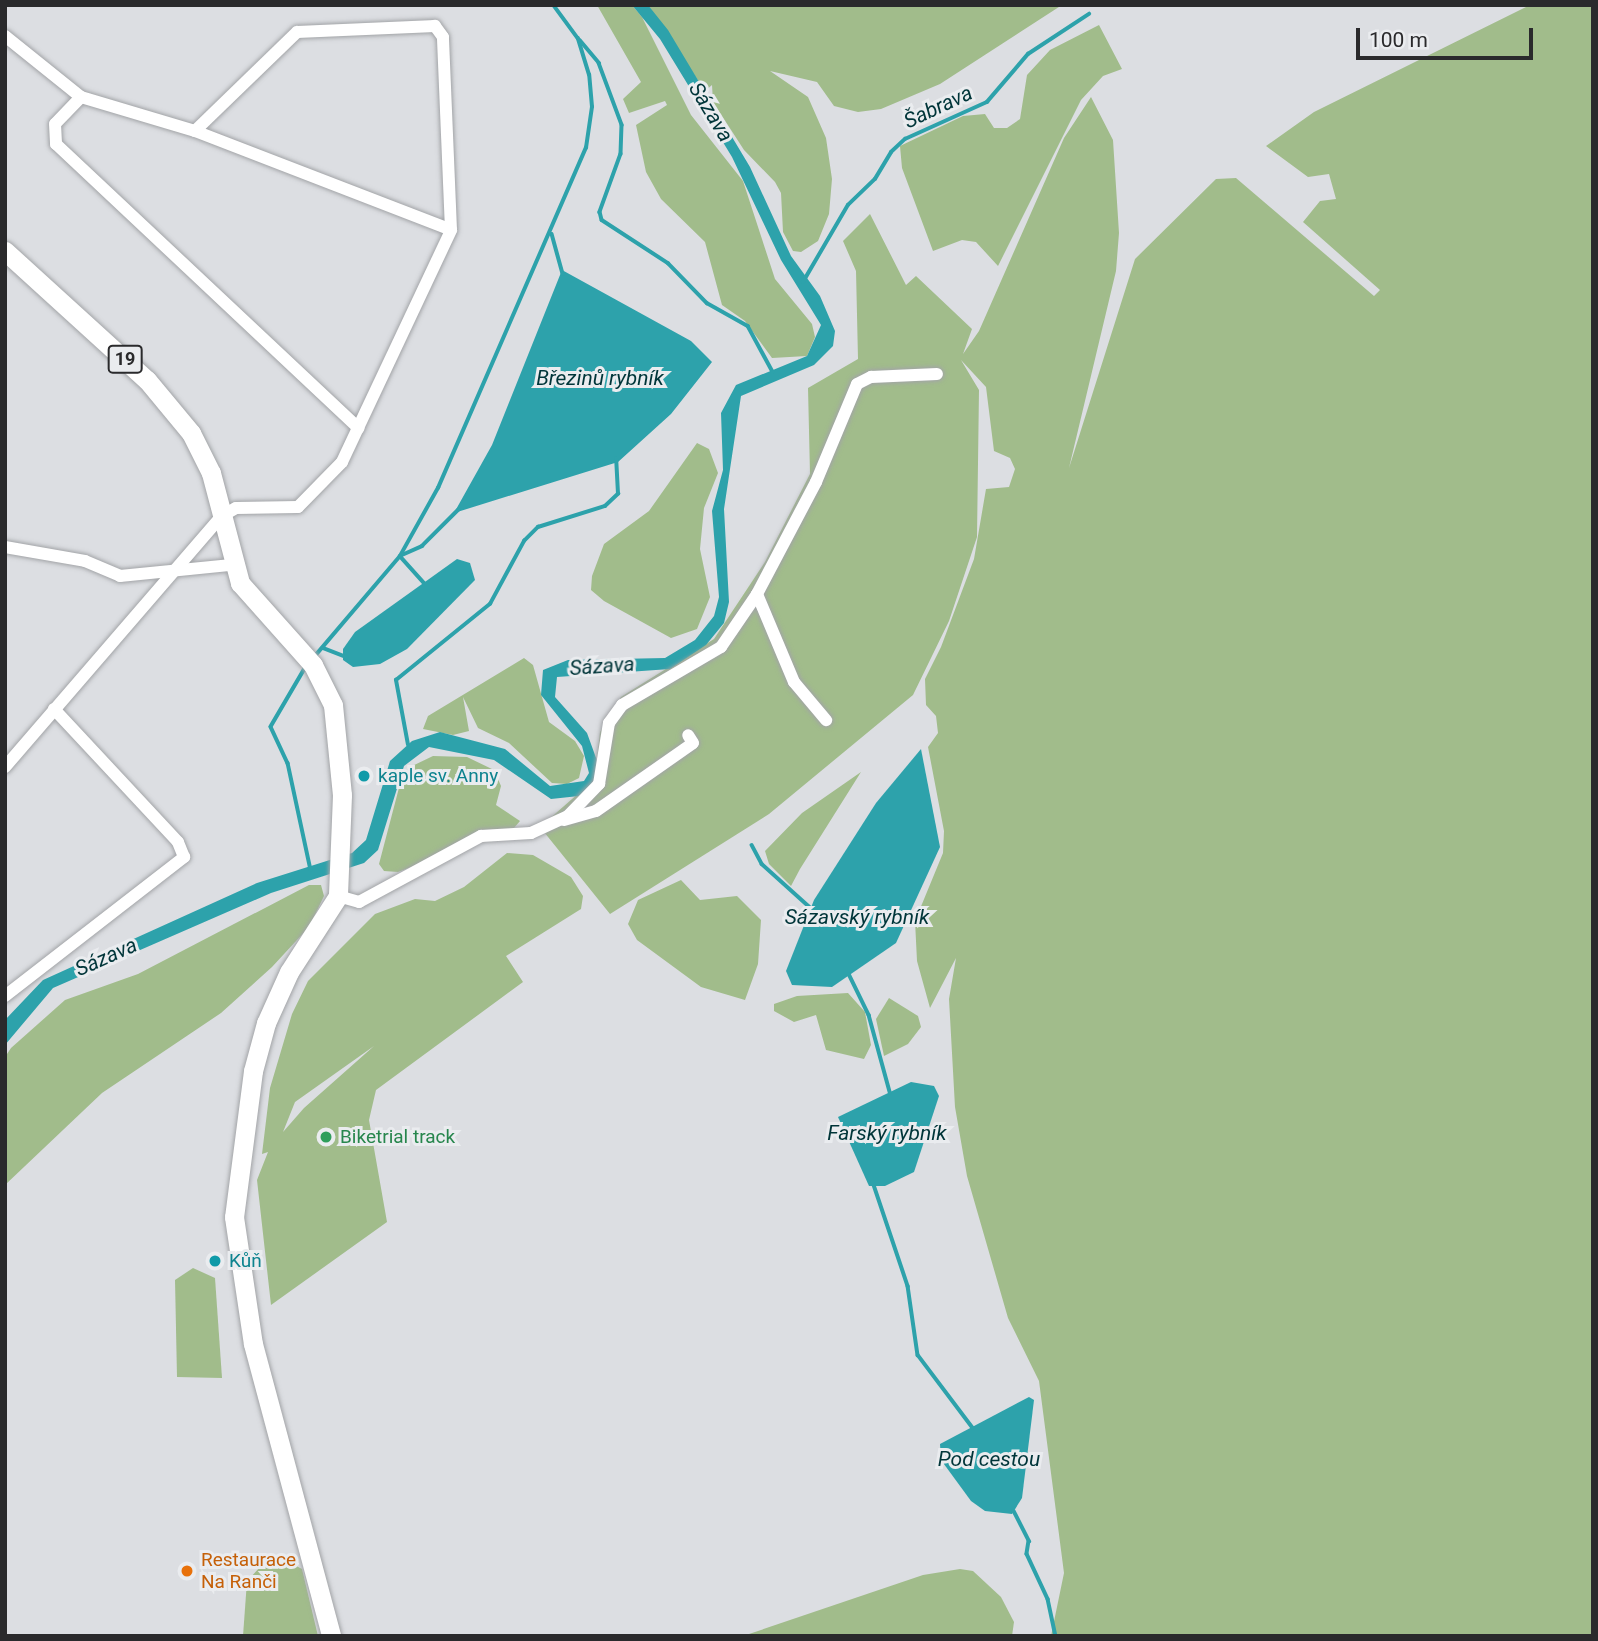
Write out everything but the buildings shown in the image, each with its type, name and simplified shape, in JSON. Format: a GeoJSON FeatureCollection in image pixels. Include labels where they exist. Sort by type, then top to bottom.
{"type":"FeatureCollection","features":[{"type":"Feature","properties":{"kind":"main road","name":"19"},"geometry":{"type":"LineString","coordinates":[[5,251],[148,380],[173,410],[202,453],[222,516],[231,565],[263,613],[310,662],[325,682],[340,736],[341,853],[338,896],[289,972],[266,1023],[253,1071],[234,1217],[255,1356],[331,1636]]}},
{"type":"Feature","properties":{"kind":"street"},"geometry":{"type":"LineString","coordinates":[[5,766],[183,566],[222,516],[236,508],[298,507],[342,462],[451,230],[443,37],[435,26],[297,32],[195,131]]}},
{"type":"Feature","properties":{"kind":"street"},"geometry":{"type":"LineString","coordinates":[[5,36],[81,97],[195,131],[451,230]]}},
{"type":"Feature","properties":{"kind":"street"},"geometry":{"type":"LineString","coordinates":[[81,97],[55,124],[56,144],[358,428]]}},
{"type":"Feature","properties":{"kind":"street"},"geometry":{"type":"LineString","coordinates":[[557,822],[599,784],[609,723],[622,705],[721,647],[757,594],[816,482],[857,384],[871,377],[937,374]]}},
{"type":"Feature","properties":{"kind":"street"},"geometry":{"type":"LineString","coordinates":[[5,547],[85,561],[120,576],[153,577],[183,566],[231,565]]}},
{"type":"Feature","properties":{"kind":"street"},"geometry":{"type":"LineString","coordinates":[[757,594],[794,682],[826,720]]}},
{"type":"Feature","properties":{"kind":"street"},"geometry":{"type":"LineString","coordinates":[[5,996],[184,857],[178,842],[54,709]]}},
{"type":"Feature","properties":{"kind":"street"},"geometry":{"type":"LineString","coordinates":[[338,896],[359,902],[481,836],[531,833],[596,811],[694,743],[688,735]]}},
{"type":"Feature","properties":{"kind":"green space"},"geometry":{"type":"Polygon","coordinates":[[[597,5],[632,5],[642,17],[691,115],[743,181],[775,279],[812,324],[815,337],[807,356],[772,358],[745,321],[722,305],[705,242],[661,199],[646,172],[636,125],[667,105],[665,101],[629,113],[623,99],[641,82],[597,5]]]}},
{"type":"Feature","properties":{"kind":"green space"},"geometry":{"type":"Polygon","coordinates":[[[648,5],[1062,5],[940,84],[881,109],[858,112],[834,106],[817,82],[770,71],[808,97],[826,138],[832,179],[829,214],[818,241],[801,252],[793,251],[783,232],[781,193],[775,182],[744,150],[713,102],[712,85],[705,91],[648,5]]]}},
{"type":"Feature","properties":{"kind":"green space"},"geometry":{"type":"Polygon","coordinates":[[[1530,5],[1593,5],[1593,1636],[1051,1636],[1064,1573],[1039,1381],[1008,1318],[967,1176],[955,1107],[949,999],[956,958],[930,1008],[917,961],[915,921],[943,853],[944,831],[928,747],[938,733],[936,716],[926,705],[925,679],[941,647],[974,559],[986,489],[1009,487],[1015,469],[1010,458],[994,451],[986,387],[961,360],[979,390],[977,537],[949,621],[913,695],[769,814],[610,914],[540,827],[595,779],[600,732],[621,697],[714,639],[765,562],[810,474],[808,388],[858,359],[856,271],[843,241],[870,214],[906,285],[916,276],[972,329],[963,354],[979,331],[1064,138],[1091,97],[1113,140],[1119,233],[1116,271],[1069,468],[1135,259],[1216,179],[1236,178],[1374,296],[1380,290],[1303,222],[1320,201],[1336,199],[1329,174],[1308,177],[1266,146],[1314,112],[1530,5]]]}},
{"type":"Feature","properties":{"kind":"green space"},"geometry":{"type":"Polygon","coordinates":[[[1099,25],[1122,69],[1103,76],[1081,100],[998,266],[976,242],[962,240],[933,251],[902,168],[900,146],[963,116],[985,114],[994,128],[1007,128],[1020,119],[1027,75],[1050,50],[1099,25]]]}},
{"type":"Feature","properties":{"kind":"green space"},"geometry":{"type":"Polygon","coordinates":[[[697,443],[709,449],[718,473],[704,508],[700,549],[710,597],[697,629],[671,638],[604,601],[591,590],[592,576],[604,544],[649,511],[697,443]]]}},
{"type":"Feature","properties":{"kind":"green space"},"geometry":{"type":"Polygon","coordinates":[[[524,658],[533,665],[549,722],[575,741],[584,756],[579,778],[567,784],[552,783],[509,743],[478,728],[463,697],[469,731],[453,735],[423,729],[428,716],[524,658]]]}},
{"type":"Feature","properties":{"kind":"green space"},"geometry":{"type":"Polygon","coordinates":[[[433,756],[467,757],[494,770],[501,786],[496,805],[520,821],[514,828],[398,872],[384,871],[379,864],[400,784],[408,768],[433,756]]]}},
{"type":"Feature","properties":{"kind":"green space"},"geometry":{"type":"Polygon","coordinates":[[[861,772],[791,886],[769,864],[765,851],[802,813],[861,772]]]}},
{"type":"Feature","properties":{"kind":"green space"},"geometry":{"type":"Polygon","coordinates":[[[507,853],[533,855],[571,877],[583,896],[581,909],[506,956],[523,982],[376,1090],[369,1120],[387,1222],[271,1305],[257,1180],[268,1152],[262,1154],[270,1088],[292,1014],[308,981],[375,914],[415,899],[435,901],[464,887],[507,853]],[[374,1046],[295,1102],[283,1132],[304,1108],[374,1046]]]}},
{"type":"Feature","properties":{"kind":"green space"},"geometry":{"type":"Polygon","coordinates":[[[681,880],[700,900],[737,896],[761,920],[758,964],[745,1000],[701,987],[637,940],[628,924],[638,900],[681,880]]]}},
{"type":"Feature","properties":{"kind":"green space"},"geometry":{"type":"Polygon","coordinates":[[[309,885],[321,885],[324,896],[309,927],[272,967],[221,1013],[102,1093],[5,1185],[5,1057],[11,1048],[65,1000],[138,974],[309,885]]]}},
{"type":"Feature","properties":{"kind":"green space"},"geometry":{"type":"Polygon","coordinates":[[[848,993],[865,1012],[871,1045],[864,1059],[826,1050],[816,1015],[794,1022],[774,1011],[774,1004],[797,996],[848,993]]]}},
{"type":"Feature","properties":{"kind":"green space"},"geometry":{"type":"Polygon","coordinates":[[[889,998],[918,1016],[921,1027],[908,1044],[884,1056],[876,1019],[889,998]]]}},
{"type":"Feature","properties":{"kind":"green space"},"geometry":{"type":"Polygon","coordinates":[[[193,1268],[215,1278],[222,1378],[177,1377],[175,1280],[193,1268]]]}},
{"type":"Feature","properties":{"kind":"green space"},"geometry":{"type":"Polygon","coordinates":[[[291,1563],[302,1569],[318,1636],[243,1636],[247,1581],[263,1564],[291,1563]]]}},
{"type":"Feature","properties":{"kind":"green space"},"geometry":{"type":"Polygon","coordinates":[[[960,1569],[973,1571],[1001,1597],[1014,1622],[1012,1636],[743,1636],[923,1575],[960,1569]]]}},
{"type":"Feature","properties":{"kind":"water","name":"Sázava"},"geometry":{"type":"Polygon","coordinates":[[[632,5],[648,5],[668,30],[750,167],[791,256],[820,296],[835,331],[833,346],[814,365],[741,396],[724,509],[729,602],[724,623],[706,645],[670,669],[557,677],[555,697],[587,733],[599,766],[598,777],[579,796],[551,799],[494,760],[429,747],[404,766],[378,850],[364,863],[271,893],[53,988],[5,1045],[5,1020],[43,980],[257,883],[352,853],[366,840],[390,761],[412,741],[440,732],[505,749],[550,786],[584,781],[589,773],[582,746],[541,695],[543,670],[568,660],[665,658],[695,640],[714,616],[719,597],[712,511],[723,470],[721,413],[736,385],[807,356],[821,325],[781,260],[732,157],[660,39],[632,5]]]}},
{"type":"Feature","properties":{"kind":"water","name":"Březinů rybník"},"geometry":{"type":"Polygon","coordinates":[[[562,270],[691,341],[712,362],[671,414],[618,462],[454,513],[492,445],[562,270]]]}},
{"type":"Feature","properties":{"kind":"water"},"geometry":{"type":"Polygon","coordinates":[[[457,559],[470,563],[475,580],[407,649],[380,664],[353,667],[343,660],[343,649],[355,632],[457,559]]]}},
{"type":"Feature","properties":{"kind":"water","name":"Sázavský rybník"},"geometry":{"type":"Polygon","coordinates":[[[921,749],[940,847],[896,943],[832,987],[792,985],[786,971],[814,900],[876,803],[921,749]]]}},
{"type":"Feature","properties":{"kind":"water","name":"Farský rybník"},"geometry":{"type":"Polygon","coordinates":[[[911,1082],[934,1086],[939,1096],[914,1172],[885,1186],[869,1186],[838,1117],[911,1082]]]}},
{"type":"Feature","properties":{"kind":"water","name":"Pod cestou"},"geometry":{"type":"Polygon","coordinates":[[[1029,1397],[1034,1400],[1022,1498],[1012,1514],[985,1511],[971,1501],[941,1460],[940,1444],[1029,1397]]]}},
{"type":"Feature","properties":{"kind":"waterway"},"geometry":{"type":"LineString","coordinates":[[315,656],[400,556],[438,488],[586,148],[592,107],[589,75],[578,39],[553,5]]}},
{"type":"Feature","properties":{"kind":"waterway","name":"Šabrava"},"geometry":{"type":"LineString","coordinates":[[803,282],[848,205],[875,179],[891,152],[905,139],[987,102],[1028,54],[1089,14]]}},
{"type":"Feature","properties":{"kind":"waterway"},"geometry":{"type":"LineString","coordinates":[[580,40],[599,63],[622,125],[621,154],[600,212],[602,220],[668,263],[707,303],[748,326],[773,372]]}},
{"type":"Feature","properties":{"kind":"waterway"},"geometry":{"type":"LineString","coordinates":[[552,234],[563,274]]}},
{"type":"Feature","properties":{"kind":"waterway"},"geometry":{"type":"LineString","coordinates":[[408,745],[396,680],[490,604],[524,541],[538,527],[605,506],[618,494],[616,459]]}},
{"type":"Feature","properties":{"kind":"waterway"},"geometry":{"type":"LineString","coordinates":[[402,555],[422,546],[458,510]]}},
{"type":"Feature","properties":{"kind":"waterway"},"geometry":{"type":"LineString","coordinates":[[400,556],[424,583]]}},
{"type":"Feature","properties":{"kind":"waterway"},"geometry":{"type":"LineString","coordinates":[[323,648],[346,657]]}},
{"type":"Feature","properties":{"kind":"waterway"},"geometry":{"type":"LineString","coordinates":[[306,667],[271,727],[288,763],[311,870]]}},
{"type":"Feature","properties":{"kind":"waterway"},"geometry":{"type":"LineString","coordinates":[[752,845],[762,864],[813,910]]}},
{"type":"Feature","properties":{"kind":"waterway"},"geometry":{"type":"LineString","coordinates":[[849,974],[869,1015],[890,1092]]}},
{"type":"Feature","properties":{"kind":"waterway"},"geometry":{"type":"LineString","coordinates":[[873,1182],[908,1286],[918,1355],[973,1428]]}},
{"type":"Feature","properties":{"kind":"waterway"},"geometry":{"type":"LineString","coordinates":[[1014,1511],[1029,1541],[1027,1554],[1048,1599],[1056,1636]]}},
{"type":"Feature","properties":{"kind":"place","name":"kaple sv. Anny"},"geometry":{"type":"Point","coordinates":[364,776]}},
{"type":"Feature","properties":{"kind":"place","name":"Biketrial track"},"geometry":{"type":"Point","coordinates":[326,1137]}},
{"type":"Feature","properties":{"kind":"place","name":"Kůň"},"geometry":{"type":"Point","coordinates":[215,1261]}},
{"type":"Feature","properties":{"kind":"place","name":"Restaurace Na Ranči"},"geometry":{"type":"Point","coordinates":[187,1571]}}]}
